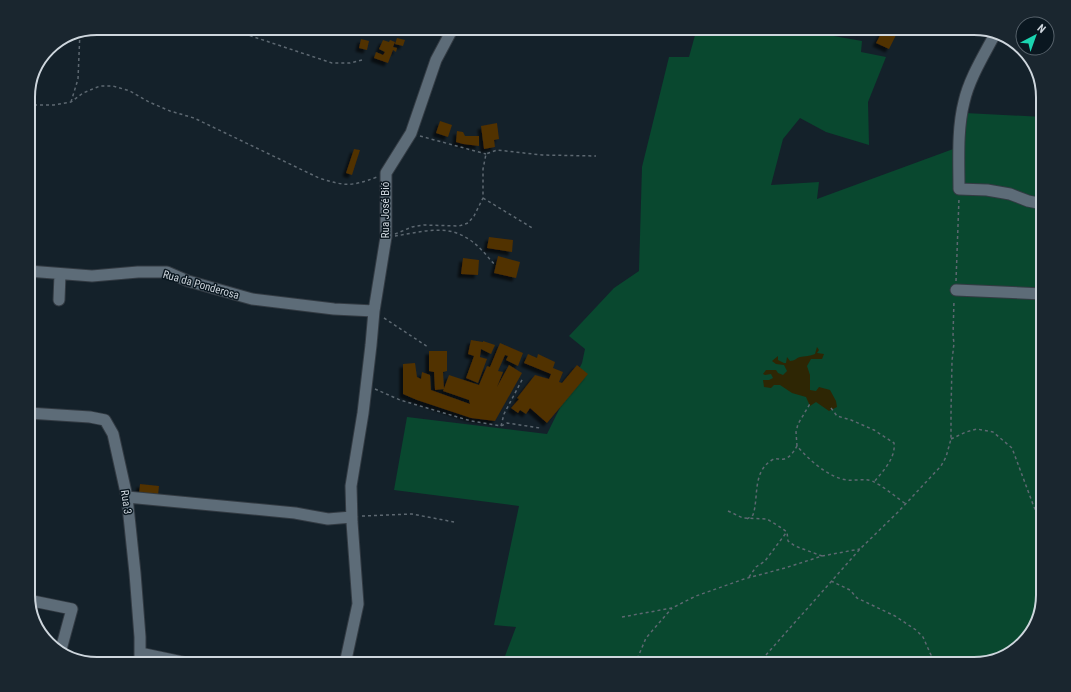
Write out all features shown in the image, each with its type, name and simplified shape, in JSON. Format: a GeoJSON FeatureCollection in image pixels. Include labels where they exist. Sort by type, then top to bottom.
{"type":"FeatureCollection","features":[{"type":"Feature","properties":{"kind":"street","name":"Rua José Bió"},"geometry":{"type":"LineString","coordinates":[[347,657],[358,604],[351,486],[367,385],[374,311],[386,237],[386,173],[411,133],[436,60],[449,35]]}},
{"type":"Feature","properties":{"kind":"street"},"geometry":{"type":"LineString","coordinates":[[993,38],[967,90],[964,102],[959,152],[959,188],[987,190],[1010,194],[1036,203]]}},
{"type":"Feature","properties":{"kind":"street","name":"Rua da Ponderosa"},"geometry":{"type":"LineString","coordinates":[[35,272],[92,276],[138,272],[167,272],[188,280],[252,299],[334,309],[374,311]]}},
{"type":"Feature","properties":{"kind":"street"},"geometry":{"type":"LineString","coordinates":[[59,300],[60,274]]}},
{"type":"Feature","properties":{"kind":"street"},"geometry":{"type":"LineString","coordinates":[[956,290],[1036,294]]}},
{"type":"Feature","properties":{"kind":"street","name":"Rua 3"},"geometry":{"type":"LineString","coordinates":[[35,414],[90,417],[105,420],[113,434],[127,498],[135,573],[140,657]]}},
{"type":"Feature","properties":{"kind":"street"},"geometry":{"type":"LineString","coordinates":[[127,498],[296,513],[328,519],[352,516]]}},
{"type":"Feature","properties":{"kind":"street"},"geometry":{"type":"LineString","coordinates":[[35,601],[72,609],[62,646]]}},
{"type":"Feature","properties":{"kind":"path"},"geometry":{"type":"LineString","coordinates":[[248,35],[332,63],[350,63],[362,60]]}},
{"type":"Feature","properties":{"kind":"path"},"geometry":{"type":"LineString","coordinates":[[71,102],[78,79],[80,38]]}},
{"type":"Feature","properties":{"kind":"path"},"geometry":{"type":"LineString","coordinates":[[35,104],[54,105],[71,102],[83,93],[100,86],[113,86],[130,91],[170,112],[194,118],[319,178],[339,184],[356,184],[386,173]]}},
{"type":"Feature","properties":{"kind":"path"},"geometry":{"type":"LineString","coordinates":[[411,133],[486,154],[497,150],[542,155],[596,156]]}},
{"type":"Feature","properties":{"kind":"path"},"geometry":{"type":"LineString","coordinates":[[386,237],[412,227],[424,225],[460,226],[468,223],[474,216],[483,198],[482,169],[486,154]]}},
{"type":"Feature","properties":{"kind":"path"},"geometry":{"type":"LineString","coordinates":[[764,657],[860,549],[942,466],[946,457],[951,439],[952,361],[954,343],[953,336],[959,188]]}},
{"type":"Feature","properties":{"kind":"path"},"geometry":{"type":"LineString","coordinates":[[483,198],[534,230]]}},
{"type":"Feature","properties":{"kind":"path"},"geometry":{"type":"LineString","coordinates":[[386,237],[414,232],[440,230],[456,233],[465,236],[495,265]]}},
{"type":"Feature","properties":{"kind":"path"},"geometry":{"type":"LineString","coordinates":[[374,311],[428,347]]}},
{"type":"Feature","properties":{"kind":"path"},"geometry":{"type":"LineString","coordinates":[[502,426],[504,414],[523,378]]}},
{"type":"Feature","properties":{"kind":"path"},"geometry":{"type":"LineString","coordinates":[[367,385],[400,400],[463,419],[502,426],[507,423],[540,428]]}},
{"type":"Feature","properties":{"kind":"path"},"geometry":{"type":"LineString","coordinates":[[811,402],[798,424],[796,432],[797,446],[802,452],[833,477],[848,480],[863,479],[874,482],[906,504]]}},
{"type":"Feature","properties":{"kind":"path"},"geometry":{"type":"LineString","coordinates":[[831,408],[837,416],[851,420],[874,430],[894,443],[895,450],[892,458],[874,482]]}},
{"type":"Feature","properties":{"kind":"path"},"geometry":{"type":"LineString","coordinates":[[951,439],[977,429],[993,432],[1012,448],[1036,511]]}},
{"type":"Feature","properties":{"kind":"path"},"geometry":{"type":"LineString","coordinates":[[747,519],[753,515],[756,506],[758,476],[771,460],[789,457],[797,446]]}},
{"type":"Feature","properties":{"kind":"path"},"geometry":{"type":"LineString","coordinates":[[728,511],[734,515],[747,519],[767,520],[786,532],[788,541],[795,546],[822,556]]}},
{"type":"Feature","properties":{"kind":"path"},"geometry":{"type":"LineString","coordinates":[[352,516],[412,514],[454,522]]}},
{"type":"Feature","properties":{"kind":"path"},"geometry":{"type":"LineString","coordinates":[[749,577],[756,567],[765,561],[786,532]]}},
{"type":"Feature","properties":{"kind":"path"},"geometry":{"type":"LineString","coordinates":[[622,617],[672,608],[696,596],[749,577],[822,556],[860,549]]}},
{"type":"Feature","properties":{"kind":"path"},"geometry":{"type":"LineString","coordinates":[[831,581],[850,590],[857,598],[895,616],[916,630],[923,637],[931,657]]}},
{"type":"Feature","properties":{"kind":"path"},"geometry":{"type":"LineString","coordinates":[[638,657],[646,638],[672,608]]}},
{"type":"Feature","properties":{"kind":"green space"},"geometry":{"type":"Polygon","coordinates":[[[695,35],[828,35],[862,41],[861,52],[886,57],[868,102],[869,145],[826,132],[800,118],[783,139],[771,185],[819,182],[817,199],[956,148],[965,113],[1036,117],[1036,595],[1033,615],[1026,629],[1018,639],[1005,649],[990,655],[974,657],[505,657],[516,627],[494,625],[519,506],[394,490],[407,417],[547,434],[582,363],[585,349],[569,336],[614,288],[639,271],[642,167],[669,57],[689,57],[695,35]]]}},
{"type":"Feature","properties":{"kind":"sand"},"geometry":{"type":"Polygon","coordinates":[[[817,347],[819,350],[817,353],[824,354],[822,359],[811,359],[807,366],[810,375],[810,390],[816,391],[819,387],[830,390],[836,401],[837,407],[829,411],[816,402],[810,406],[806,397],[792,393],[780,385],[774,385],[771,388],[764,387],[763,380],[773,378],[771,374],[763,374],[766,370],[776,370],[778,373],[783,375],[787,371],[784,365],[776,364],[772,361],[778,356],[778,360],[786,363],[787,357],[790,361],[792,361],[800,357],[815,354],[817,347]]]}},
{"type":"Feature","properties":{"kind":"building"},"geometry":{"type":"Polygon","coordinates":[[[880,35],[896,35],[889,49],[876,43],[880,35]]]}},
{"type":"Feature","properties":{"kind":"building"},"geometry":{"type":"Polygon","coordinates":[[[397,38],[405,40],[403,46],[395,44],[397,38]]]}},
{"type":"Feature","properties":{"kind":"building"},"geometry":{"type":"Polygon","coordinates":[[[361,39],[369,41],[367,50],[359,48],[361,39]]]}},
{"type":"Feature","properties":{"kind":"building"},"geometry":{"type":"Polygon","coordinates":[[[383,40],[395,42],[393,47],[397,48],[396,52],[393,50],[388,63],[374,58],[376,52],[383,55],[385,52],[379,49],[383,40]]]}},
{"type":"Feature","properties":{"kind":"building"},"geometry":{"type":"Polygon","coordinates":[[[440,121],[452,125],[448,137],[436,133],[440,121]]]}},
{"type":"Feature","properties":{"kind":"building"},"geometry":{"type":"Polygon","coordinates":[[[497,123],[499,139],[494,140],[495,147],[484,149],[481,126],[497,123]]]}},
{"type":"Feature","properties":{"kind":"building"},"geometry":{"type":"Polygon","coordinates":[[[457,131],[463,132],[465,136],[479,136],[479,146],[456,142],[457,131]]]}},
{"type":"Feature","properties":{"kind":"building"},"geometry":{"type":"Polygon","coordinates":[[[354,149],[360,150],[352,175],[346,173],[354,149]]]}},
{"type":"Feature","properties":{"kind":"building"},"geometry":{"type":"Polygon","coordinates":[[[489,237],[513,240],[512,252],[487,248],[489,237]]]}},
{"type":"Feature","properties":{"kind":"building"},"geometry":{"type":"Polygon","coordinates":[[[498,256],[520,262],[516,278],[494,273],[498,256]]]}},
{"type":"Feature","properties":{"kind":"building"},"geometry":{"type":"Polygon","coordinates":[[[463,258],[479,260],[478,275],[461,274],[463,258]]]}},
{"type":"Feature","properties":{"kind":"building"},"geometry":{"type":"Polygon","coordinates":[[[471,340],[483,341],[495,345],[491,354],[481,349],[480,357],[487,359],[478,383],[466,378],[474,356],[468,354],[471,340]]]}},
{"type":"Feature","properties":{"kind":"building"},"geometry":{"type":"Polygon","coordinates":[[[500,343],[523,353],[518,366],[506,360],[508,356],[505,355],[498,371],[503,372],[497,387],[509,365],[522,373],[495,421],[471,418],[403,394],[403,364],[415,363],[417,377],[421,379],[422,372],[430,375],[431,390],[470,404],[469,400],[443,391],[449,375],[479,385],[487,366],[490,367],[500,343]]]}},
{"type":"Feature","properties":{"kind":"building"},"geometry":{"type":"Polygon","coordinates":[[[429,351],[447,351],[447,371],[443,372],[444,389],[435,390],[434,372],[429,371],[429,351]]]}},
{"type":"Feature","properties":{"kind":"building"},"geometry":{"type":"Polygon","coordinates":[[[528,354],[537,358],[538,354],[555,362],[553,368],[563,372],[559,382],[562,383],[577,365],[588,374],[547,423],[530,408],[526,414],[520,410],[518,413],[511,408],[535,375],[549,379],[551,374],[524,363],[528,354]]]}},
{"type":"Feature","properties":{"kind":"building"},"geometry":{"type":"Polygon","coordinates":[[[140,484],[159,486],[158,496],[139,494],[140,484]]]}}]}
